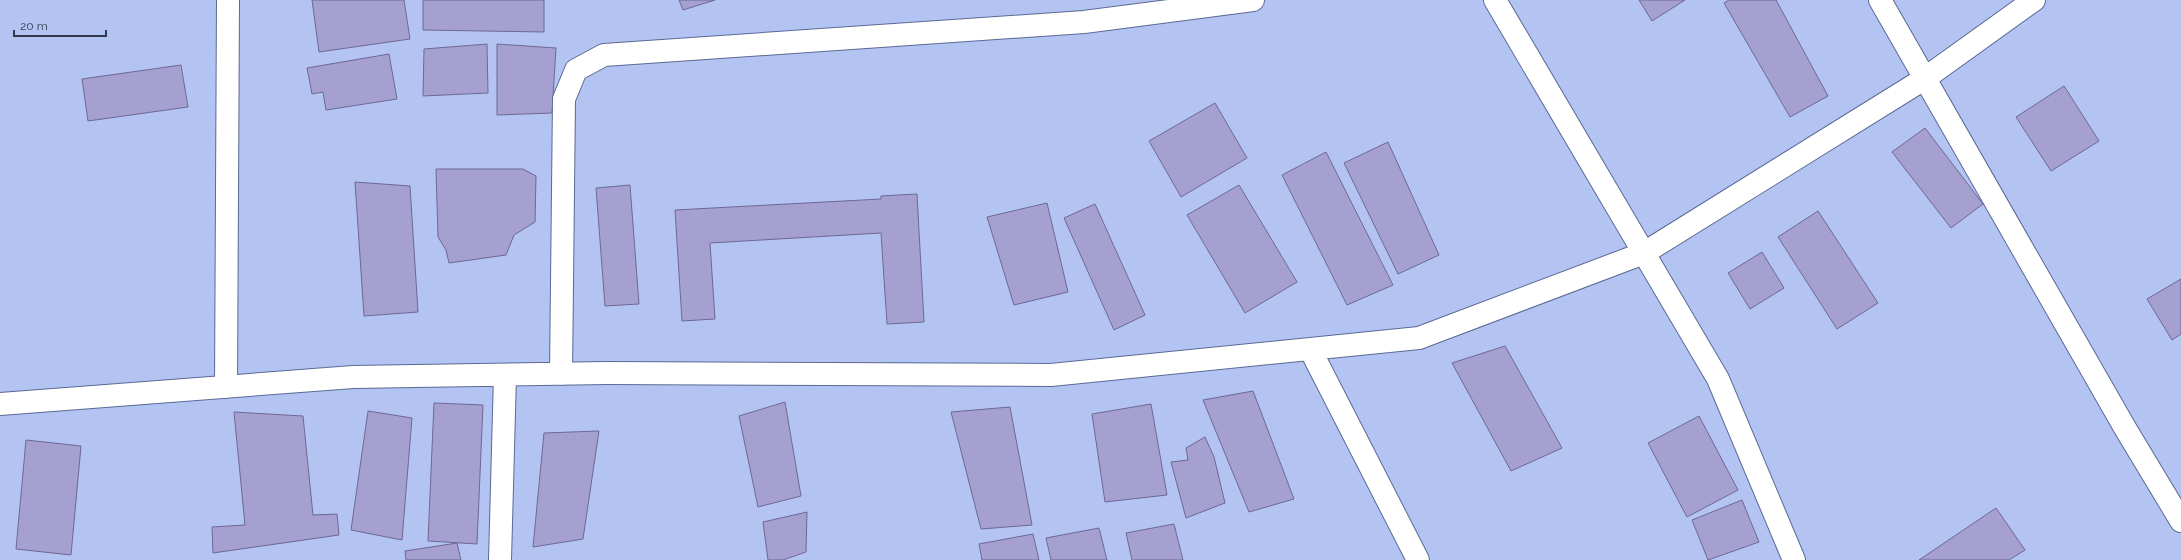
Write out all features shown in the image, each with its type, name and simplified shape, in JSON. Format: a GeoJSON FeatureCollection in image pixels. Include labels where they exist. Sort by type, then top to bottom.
{"type":"FeatureCollection","features":[{"type":"Feature","properties":{"kind":"street"},"geometry":{"type":"LineString","coordinates":[[226,387],[228,0]]}},
{"type":"Feature","properties":{"kind":"street"},"geometry":{"type":"LineString","coordinates":[[561,374],[564,99],[576,70],[604,55],[1084,22],[1253,0]]}},
{"type":"Feature","properties":{"kind":"street"},"geometry":{"type":"LineString","coordinates":[[1495,0],[1718,379],[1794,560]]}},
{"type":"Feature","properties":{"kind":"street"},"geometry":{"type":"LineString","coordinates":[[1880,0],[2125,428],[2181,521]]}},
{"type":"Feature","properties":{"kind":"street"},"geometry":{"type":"LineString","coordinates":[[0,404],[353,377],[561,374],[1051,375],[1420,338],[1644,253],[1924,79],[2034,0]]}},
{"type":"Feature","properties":{"kind":"street"},"geometry":{"type":"LineString","coordinates":[[1310,349],[1418,560]]}},
{"type":"Feature","properties":{"kind":"street"},"geometry":{"type":"LineString","coordinates":[[500,560],[505,375]]}},
{"type":"Feature","properties":{"kind":"building"},"geometry":{"type":"Polygon","coordinates":[[[312,0],[404,0],[410,39],[319,52],[312,0]]]}},
{"type":"Feature","properties":{"kind":"building"},"geometry":{"type":"Polygon","coordinates":[[[423,0],[544,0],[544,32],[423,30],[423,0]]]}},
{"type":"Feature","properties":{"kind":"building"},"geometry":{"type":"Polygon","coordinates":[[[679,0],[715,0],[683,10],[679,0]]]}},
{"type":"Feature","properties":{"kind":"building"},"geometry":{"type":"Polygon","coordinates":[[[1639,0],[1685,0],[1652,21],[1639,0]]]}},
{"type":"Feature","properties":{"kind":"building"},"geometry":{"type":"Polygon","coordinates":[[[1729,0],[1776,0],[1828,96],[1790,117],[1724,3],[1729,0]]]}},
{"type":"Feature","properties":{"kind":"building"},"geometry":{"type":"Polygon","coordinates":[[[487,44],[488,93],[423,96],[424,49],[487,44]]]}},
{"type":"Feature","properties":{"kind":"building"},"geometry":{"type":"Polygon","coordinates":[[[497,44],[556,48],[552,113],[497,115],[497,44]]]}},
{"type":"Feature","properties":{"kind":"building"},"geometry":{"type":"Polygon","coordinates":[[[389,54],[397,99],[326,110],[323,92],[312,94],[307,68],[389,54]]]}},
{"type":"Feature","properties":{"kind":"building"},"geometry":{"type":"Polygon","coordinates":[[[181,65],[188,107],[88,121],[82,79],[181,65]]]}},
{"type":"Feature","properties":{"kind":"building"},"geometry":{"type":"Polygon","coordinates":[[[2064,86],[2099,141],[2051,171],[2016,117],[2064,86]]]}},
{"type":"Feature","properties":{"kind":"building"},"geometry":{"type":"Polygon","coordinates":[[[1215,103],[1247,158],[1181,197],[1149,141],[1215,103]]]}},
{"type":"Feature","properties":{"kind":"building"},"geometry":{"type":"Polygon","coordinates":[[[1925,128],[1983,204],[1951,228],[1892,152],[1925,128]]]}},
{"type":"Feature","properties":{"kind":"building"},"geometry":{"type":"Polygon","coordinates":[[[1388,142],[1439,255],[1398,274],[1344,163],[1388,142]]]}},
{"type":"Feature","properties":{"kind":"building"},"geometry":{"type":"Polygon","coordinates":[[[1326,152],[1393,285],[1347,305],[1282,175],[1326,152]]]}},
{"type":"Feature","properties":{"kind":"building"},"geometry":{"type":"Polygon","coordinates":[[[436,169],[523,169],[536,176],[535,222],[514,235],[506,255],[449,263],[446,250],[438,237],[436,169]]]}},
{"type":"Feature","properties":{"kind":"building"},"geometry":{"type":"Polygon","coordinates":[[[355,182],[410,186],[418,312],[364,316],[355,182]]]}},
{"type":"Feature","properties":{"kind":"building"},"geometry":{"type":"Polygon","coordinates":[[[630,185],[639,304],[605,306],[596,188],[630,185]]]}},
{"type":"Feature","properties":{"kind":"building"},"geometry":{"type":"Polygon","coordinates":[[[1239,185],[1297,282],[1245,313],[1187,215],[1239,185]]]}},
{"type":"Feature","properties":{"kind":"building"},"geometry":{"type":"Polygon","coordinates":[[[917,194],[924,322],[887,324],[881,233],[710,243],[715,319],[682,321],[675,210],[881,199],[881,196],[917,194]]]}},
{"type":"Feature","properties":{"kind":"building"},"geometry":{"type":"Polygon","coordinates":[[[1047,203],[1068,292],[1014,305],[987,217],[1047,203]]]}},
{"type":"Feature","properties":{"kind":"building"},"geometry":{"type":"Polygon","coordinates":[[[1095,204],[1145,315],[1114,330],[1064,218],[1095,204]]]}},
{"type":"Feature","properties":{"kind":"building"},"geometry":{"type":"Polygon","coordinates":[[[1818,211],[1878,303],[1837,329],[1778,237],[1818,211]]]}},
{"type":"Feature","properties":{"kind":"building"},"geometry":{"type":"Polygon","coordinates":[[[1762,252],[1784,288],[1750,309],[1728,273],[1762,252]]]}},
{"type":"Feature","properties":{"kind":"building"},"geometry":{"type":"Polygon","coordinates":[[[2181,279],[2181,334],[2172,340],[2147,299],[2181,279]]]}},
{"type":"Feature","properties":{"kind":"building"},"geometry":{"type":"Polygon","coordinates":[[[1505,346],[1562,448],[1511,471],[1452,363],[1505,346]]]}},
{"type":"Feature","properties":{"kind":"building"},"geometry":{"type":"Polygon","coordinates":[[[1253,391],[1294,499],[1249,512],[1203,400],[1253,391]]]}},
{"type":"Feature","properties":{"kind":"building"},"geometry":{"type":"Polygon","coordinates":[[[785,402],[801,496],[758,507],[739,416],[785,402]]]}},
{"type":"Feature","properties":{"kind":"building"},"geometry":{"type":"Polygon","coordinates":[[[434,403],[483,405],[477,544],[428,541],[434,403]]]}},
{"type":"Feature","properties":{"kind":"building"},"geometry":{"type":"Polygon","coordinates":[[[1151,404],[1167,495],[1105,502],[1092,414],[1151,404]]]}},
{"type":"Feature","properties":{"kind":"building"},"geometry":{"type":"Polygon","coordinates":[[[1010,407],[1032,525],[981,529],[951,412],[1010,407]]]}},
{"type":"Feature","properties":{"kind":"building"},"geometry":{"type":"Polygon","coordinates":[[[368,411],[412,418],[402,540],[351,530],[368,411]]]}},
{"type":"Feature","properties":{"kind":"building"},"geometry":{"type":"Polygon","coordinates":[[[234,412],[303,416],[313,515],[337,514],[339,535],[213,553],[212,527],[245,525],[234,412]]]}},
{"type":"Feature","properties":{"kind":"building"},"geometry":{"type":"Polygon","coordinates":[[[1699,416],[1738,490],[1687,517],[1648,443],[1699,416]]]}},
{"type":"Feature","properties":{"kind":"building"},"geometry":{"type":"Polygon","coordinates":[[[599,431],[583,539],[533,547],[544,433],[599,431]]]}},
{"type":"Feature","properties":{"kind":"building"},"geometry":{"type":"Polygon","coordinates":[[[1205,437],[1214,457],[1225,503],[1186,518],[1171,462],[1188,460],[1186,448],[1205,437]]]}},
{"type":"Feature","properties":{"kind":"building"},"geometry":{"type":"Polygon","coordinates":[[[26,440],[81,446],[71,555],[16,549],[26,440]]]}},
{"type":"Feature","properties":{"kind":"building"},"geometry":{"type":"Polygon","coordinates":[[[1742,500],[1759,542],[1708,560],[1692,520],[1742,500]]]}},
{"type":"Feature","properties":{"kind":"building"},"geometry":{"type":"Polygon","coordinates":[[[1996,508],[2025,550],[2009,560],[1919,560],[1996,508]]]}},
{"type":"Feature","properties":{"kind":"building"},"geometry":{"type":"Polygon","coordinates":[[[807,512],[806,552],[783,560],[768,560],[763,522],[807,512]]]}},
{"type":"Feature","properties":{"kind":"building"},"geometry":{"type":"Polygon","coordinates":[[[1174,524],[1183,560],[1132,560],[1126,533],[1174,524]]]}},
{"type":"Feature","properties":{"kind":"building"},"geometry":{"type":"Polygon","coordinates":[[[1099,528],[1107,560],[1051,560],[1046,538],[1099,528]]]}},
{"type":"Feature","properties":{"kind":"building"},"geometry":{"type":"Polygon","coordinates":[[[1033,534],[1039,560],[982,560],[979,544],[1033,534]]]}},
{"type":"Feature","properties":{"kind":"building"},"geometry":{"type":"Polygon","coordinates":[[[457,543],[461,560],[406,560],[405,551],[457,543]]]}}]}
